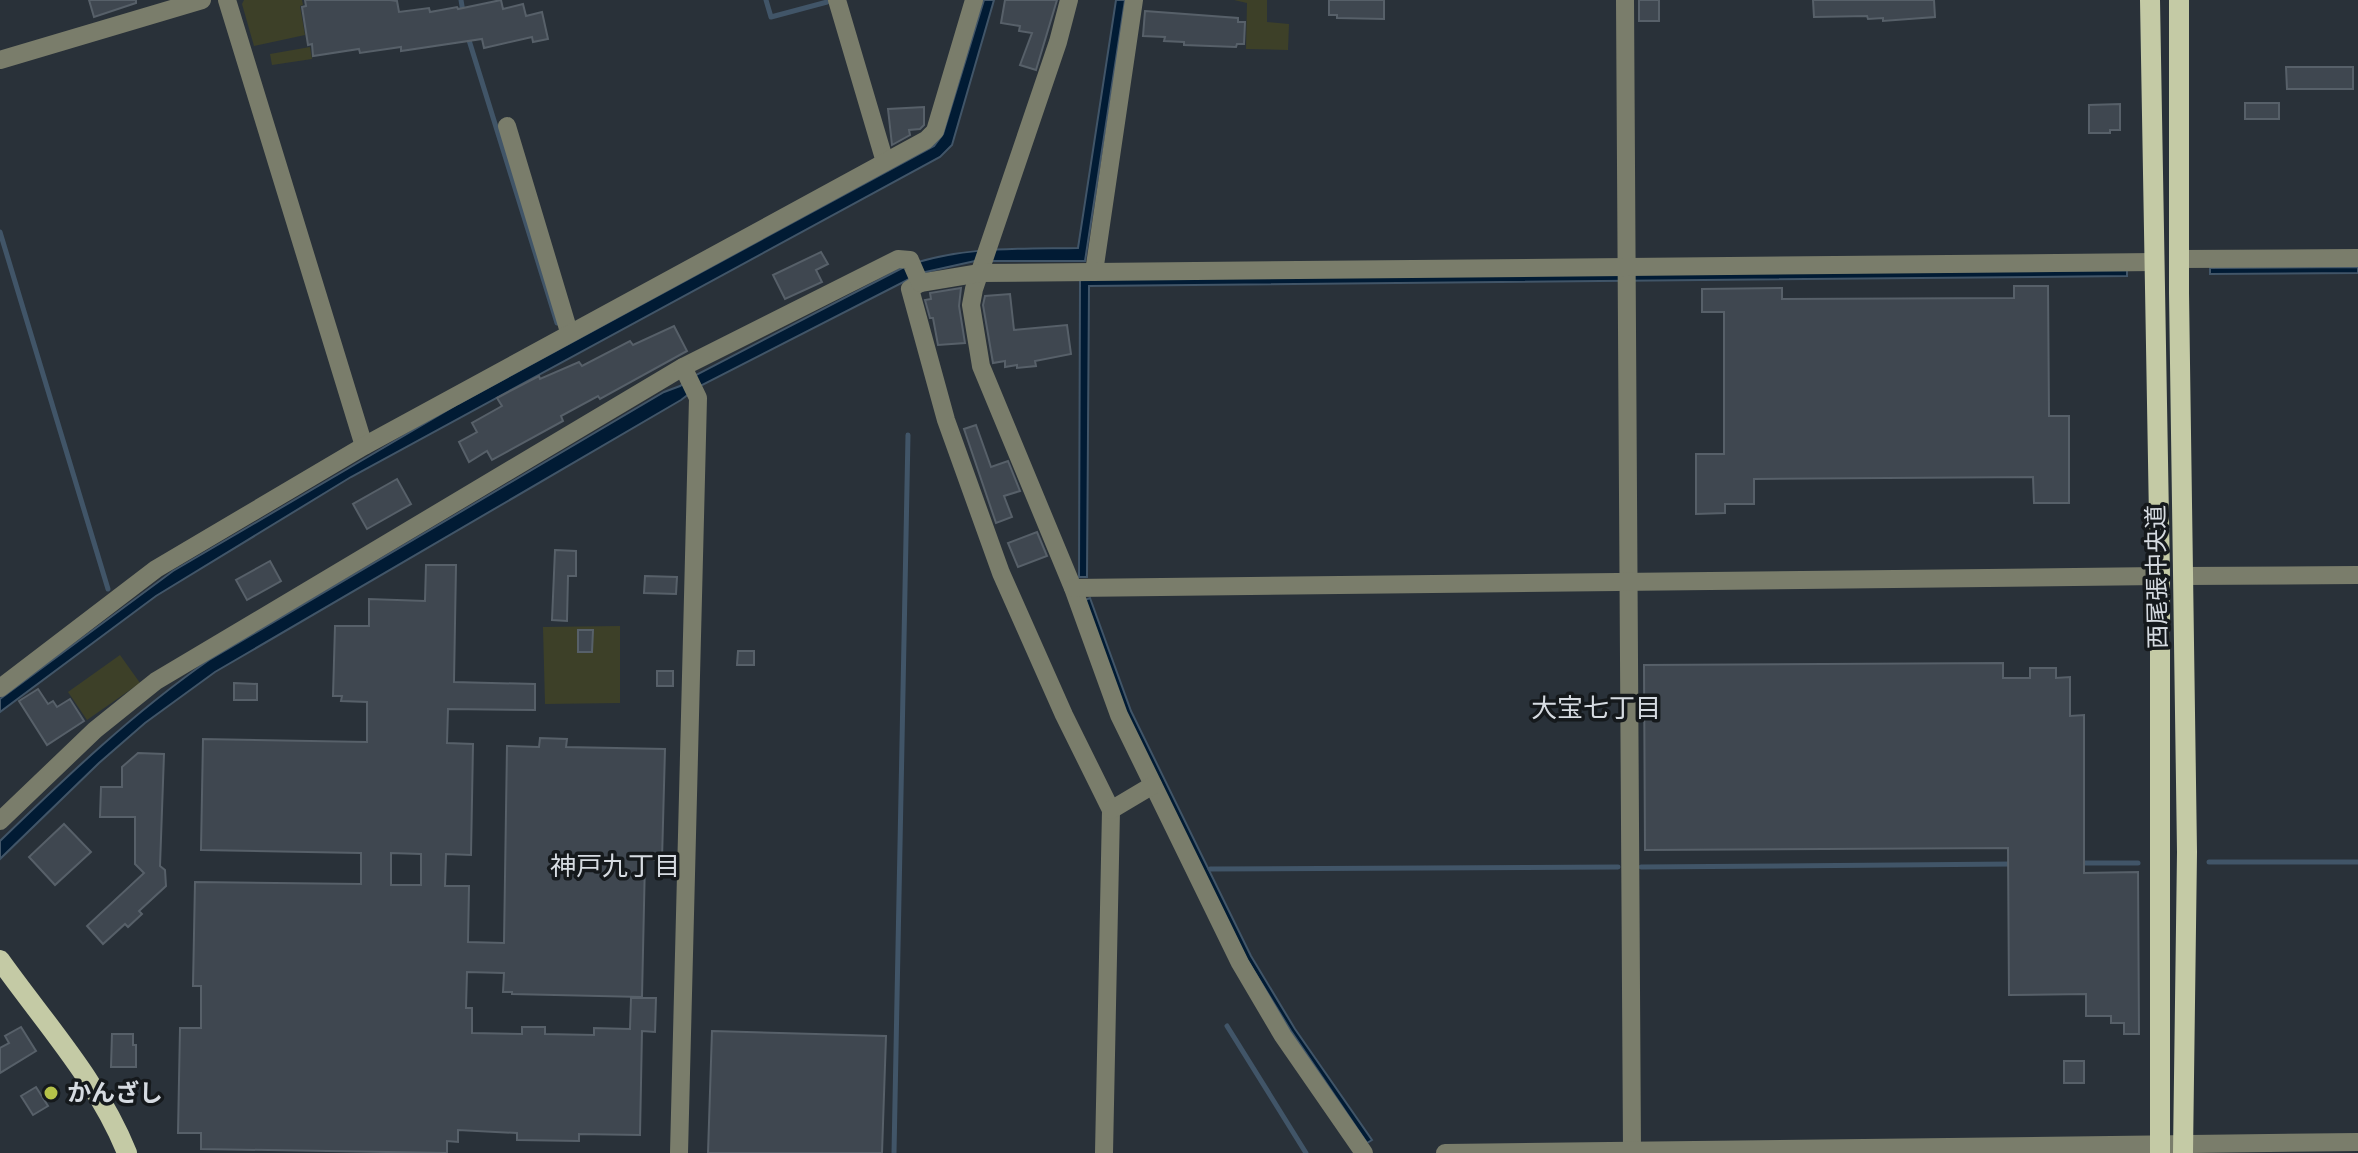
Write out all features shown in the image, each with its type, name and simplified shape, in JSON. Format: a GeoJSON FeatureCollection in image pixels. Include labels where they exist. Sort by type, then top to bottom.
{"type":"FeatureCollection","features":[{"type":"Feature","properties":{"kind":"main road","name":"西尾張中央道"},"geometry":{"type":"LineString","coordinates":[[2150,0],[2160,576],[2160,1149]]}},
{"type":"Feature","properties":{"kind":"main road","name":"西尾張中央道"},"geometry":{"type":"LineString","coordinates":[[2179,0],[2179,259],[2187,852],[2183,1148]]}},
{"type":"Feature","properties":{"kind":"main road"},"geometry":{"type":"LineString","coordinates":[[0,960],[75,1061],[99,1098],[127,1153]]}},
{"type":"Feature","properties":{"kind":"street"},"geometry":{"type":"LineString","coordinates":[[0,60],[202,0]]}},
{"type":"Feature","properties":{"kind":"street"},"geometry":{"type":"LineString","coordinates":[[227,0],[364,446]]}},
{"type":"Feature","properties":{"kind":"street"},"geometry":{"type":"LineString","coordinates":[[837,0],[885,162]]}},
{"type":"Feature","properties":{"kind":"street"},"geometry":{"type":"LineString","coordinates":[[0,688],[156,569],[364,446],[926,140],[935,131],[974,0]]}},
{"type":"Feature","properties":{"kind":"street"},"geometry":{"type":"LineString","coordinates":[[1069,0],[971,305],[981,366],[1073,588],[1119,715],[1153,785],[1240,963],[1283,1036],[1364,1153]]}},
{"type":"Feature","properties":{"kind":"street"},"geometry":{"type":"LineString","coordinates":[[1094,272],[1134,0]]}},
{"type":"Feature","properties":{"kind":"street"},"geometry":{"type":"LineString","coordinates":[[1625,0],[1632,1152]]}},
{"type":"Feature","properties":{"kind":"street"},"geometry":{"type":"LineString","coordinates":[[507,126],[569,332]]}},
{"type":"Feature","properties":{"kind":"street"},"geometry":{"type":"LineString","coordinates":[[2179,259],[2358,258]]}},
{"type":"Feature","properties":{"kind":"street"},"geometry":{"type":"LineString","coordinates":[[0,821],[95,730],[156,681],[685,371],[898,259],[910,260],[919,281]]}},
{"type":"Feature","properties":{"kind":"street"},"geometry":{"type":"LineString","coordinates":[[1104,1153],[1111,810],[1038,659],[982,522],[946,420],[923,341],[910,289],[919,281],[981,270],[1094,272],[2155,262]]}},
{"type":"Feature","properties":{"kind":"street"},"geometry":{"type":"LineString","coordinates":[[679,1153],[698,398],[685,371]]}},
{"type":"Feature","properties":{"kind":"street"},"geometry":{"type":"LineString","coordinates":[[2183,576],[2358,575]]}},
{"type":"Feature","properties":{"kind":"street"},"geometry":{"type":"LineString","coordinates":[[1073,588],[2160,576]]}},
{"type":"Feature","properties":{"kind":"street"},"geometry":{"type":"LineString","coordinates":[[1111,810],[1153,785]]}},
{"type":"Feature","properties":{"kind":"street"},"geometry":{"type":"LineString","coordinates":[[1445,1153],[2160,1149],[2358,1142]]}},
{"type":"Feature","properties":{"kind":"green space"},"geometry":{"type":"Polygon","coordinates":[[[244,0],[302,0],[303,5],[300,6],[305,35],[254,46],[242,4],[244,0]]]}},
{"type":"Feature","properties":{"kind":"green space"},"geometry":{"type":"Polygon","coordinates":[[[1234,0],[1267,0],[1267,22],[1289,24],[1288,50],[1246,49],[1247,3],[1234,0]]]}},
{"type":"Feature","properties":{"kind":"green space"},"geometry":{"type":"Polygon","coordinates":[[[310,47],[312,59],[272,65],[270,54],[310,47]]]}},
{"type":"Feature","properties":{"kind":"green space"},"geometry":{"type":"Polygon","coordinates":[[[620,626],[620,703],[545,704],[543,627],[620,626]]]}},
{"type":"Feature","properties":{"kind":"green space"},"geometry":{"type":"Polygon","coordinates":[[[120,655],[140,683],[87,720],[68,692],[120,655]]]}},
{"type":"Feature","properties":{"kind":"water"},"geometry":{"type":"Polygon","coordinates":[[[984,0],[994,0],[952,145],[940,157],[351,477],[156,596],[0,712],[0,699],[173,571],[458,404],[934,146],[943,134],[984,0]]]}},
{"type":"Feature","properties":{"kind":"water"},"geometry":{"type":"Polygon","coordinates":[[[1116,0],[1125,0],[1085,261],[975,261],[921,273],[698,387],[681,400],[215,672],[145,723],[99,763],[0,859],[0,841],[50,793],[127,723],[209,660],[664,392],[906,266],[969,252],[1078,248],[1116,0]]]}},
{"type":"Feature","properties":{"kind":"water"},"geometry":{"type":"Polygon","coordinates":[[[2358,267],[2358,273],[2210,274],[2210,268],[2358,267]]]}},
{"type":"Feature","properties":{"kind":"water"},"geometry":{"type":"Polygon","coordinates":[[[2127,270],[2127,276],[1089,286],[1087,577],[1079,577],[1080,278],[2127,270]]]}},
{"type":"Feature","properties":{"kind":"water"},"geometry":{"type":"Polygon","coordinates":[[[1090,598],[1131,711],[1251,956],[1295,1029],[1372,1140],[1367,1143],[1246,958],[1126,714],[1085,600],[1090,598]]]}},
{"type":"Feature","properties":{"kind":"building"},"geometry":{"type":"Polygon","coordinates":[[[89,0],[136,0],[136,3],[94,17],[89,0]]]}},
{"type":"Feature","properties":{"kind":"building"},"geometry":{"type":"Polygon","coordinates":[[[305,0],[390,0],[397,1],[399,12],[429,8],[430,12],[501,0],[503,9],[523,4],[526,16],[542,12],[548,39],[533,42],[532,37],[484,48],[482,39],[401,51],[401,47],[360,53],[359,49],[313,56],[312,44],[308,45],[302,7],[306,6],[305,0]]]}},
{"type":"Feature","properties":{"kind":"building"},"geometry":{"type":"Polygon","coordinates":[[[1005,0],[1057,0],[1036,70],[1020,65],[1032,33],[1019,31],[1020,26],[1001,23],[1005,0]]]}},
{"type":"Feature","properties":{"kind":"building"},"geometry":{"type":"Polygon","coordinates":[[[1329,0],[1384,0],[1384,19],[1337,18],[1337,15],[1329,15],[1329,0]]]}},
{"type":"Feature","properties":{"kind":"building"},"geometry":{"type":"Polygon","coordinates":[[[1639,0],[1659,0],[1659,21],[1639,21],[1639,0]]]}},
{"type":"Feature","properties":{"kind":"building"},"geometry":{"type":"Polygon","coordinates":[[[1813,0],[1934,0],[1935,17],[1883,21],[1883,18],[1868,19],[1867,16],[1814,17],[1813,0]]]}},
{"type":"Feature","properties":{"kind":"building"},"geometry":{"type":"Polygon","coordinates":[[[1145,11],[1238,18],[1238,22],[1245,22],[1244,44],[1237,44],[1236,47],[1184,45],[1184,42],[1164,41],[1165,37],[1143,36],[1145,11]]]}},
{"type":"Feature","properties":{"kind":"building"},"geometry":{"type":"Polygon","coordinates":[[[2286,67],[2353,67],[2353,89],[2287,89],[2286,67]]]}},
{"type":"Feature","properties":{"kind":"building"},"geometry":{"type":"Polygon","coordinates":[[[2245,103],[2279,103],[2279,119],[2245,119],[2245,103]]]}},
{"type":"Feature","properties":{"kind":"building"},"geometry":{"type":"Polygon","coordinates":[[[2120,104],[2120,130],[2089,133],[2089,105],[2120,104]]]}},
{"type":"Feature","properties":{"kind":"building"},"geometry":{"type":"Polygon","coordinates":[[[924,107],[924,125],[920,129],[909,130],[910,135],[892,145],[888,109],[924,107]]]}},
{"type":"Feature","properties":{"kind":"building"},"geometry":{"type":"Polygon","coordinates":[[[821,252],[828,264],[816,270],[822,282],[785,299],[773,275],[821,252]]]}},
{"type":"Feature","properties":{"kind":"building"},"geometry":{"type":"Polygon","coordinates":[[[2014,286],[2048,286],[2049,416],[2069,416],[2069,503],[2034,503],[2033,477],[1754,479],[1754,504],[1725,504],[1725,513],[1696,514],[1696,454],[1724,454],[1724,312],[1702,312],[1702,289],[1782,288],[1782,299],[2014,298],[2014,286]]]}},
{"type":"Feature","properties":{"kind":"building"},"geometry":{"type":"Polygon","coordinates":[[[961,288],[959,306],[965,343],[938,345],[933,318],[930,318],[925,300],[931,299],[930,293],[961,288]]]}},
{"type":"Feature","properties":{"kind":"building"},"geometry":{"type":"Polygon","coordinates":[[[1010,294],[1014,330],[1067,325],[1071,354],[1035,361],[1036,366],[1017,368],[1017,365],[1005,367],[1005,361],[993,363],[983,305],[985,296],[1010,294]]]}},
{"type":"Feature","properties":{"kind":"building"},"geometry":{"type":"Polygon","coordinates":[[[674,326],[687,351],[600,399],[598,396],[561,416],[563,421],[492,460],[487,451],[469,462],[459,442],[477,432],[472,423],[502,406],[497,398],[539,376],[540,379],[579,362],[582,366],[630,341],[633,345],[674,326]]]}},
{"type":"Feature","properties":{"kind":"building"},"geometry":{"type":"Polygon","coordinates":[[[976,425],[991,467],[1008,461],[1020,491],[1004,496],[1012,517],[996,523],[964,429],[976,425]]]}},
{"type":"Feature","properties":{"kind":"building"},"geometry":{"type":"Polygon","coordinates":[[[397,479],[411,504],[367,529],[353,504],[397,479]]]}},
{"type":"Feature","properties":{"kind":"building"},"geometry":{"type":"Polygon","coordinates":[[[1037,532],[1047,556],[1018,567],[1008,543],[1037,532]]]}},
{"type":"Feature","properties":{"kind":"building"},"geometry":{"type":"Polygon","coordinates":[[[555,550],[576,551],[576,576],[568,576],[567,621],[552,620],[555,550]]]}},
{"type":"Feature","properties":{"kind":"building"},"geometry":{"type":"Polygon","coordinates":[[[270,561],[281,581],[247,600],[236,580],[270,561]]]}},
{"type":"Feature","properties":{"kind":"building"},"geometry":{"type":"Polygon","coordinates":[[[426,565],[456,565],[454,682],[535,684],[535,710],[448,709],[447,743],[473,744],[471,855],[446,854],[445,886],[469,886],[468,942],[504,943],[507,746],[539,747],[540,738],[567,739],[566,747],[665,749],[662,860],[645,860],[642,997],[512,994],[503,992],[504,973],[467,972],[466,1008],[472,1008],[472,1033],[522,1034],[522,1027],[545,1027],[545,1034],[594,1035],[594,1028],[630,1029],[631,998],[656,998],[655,1032],[642,1031],[640,1135],[579,1134],[579,1141],[517,1140],[517,1133],[458,1130],[458,1142],[447,1141],[447,1153],[201,1149],[201,1133],[178,1133],[180,1028],[201,1028],[201,986],[193,986],[195,882],[361,884],[361,853],[201,850],[203,739],[367,742],[367,702],[341,701],[342,696],[333,696],[335,626],[369,626],[369,599],[425,601],[426,565]],[[391,853],[391,885],[421,885],[421,854],[391,853]]]}},
{"type":"Feature","properties":{"kind":"building"},"geometry":{"type":"Polygon","coordinates":[[[645,576],[677,577],[676,594],[644,593],[645,576]]]}},
{"type":"Feature","properties":{"kind":"building"},"geometry":{"type":"Polygon","coordinates":[[[578,630],[593,630],[592,652],[578,652],[578,630]]]}},
{"type":"Feature","properties":{"kind":"building"},"geometry":{"type":"Polygon","coordinates":[[[738,651],[754,651],[754,665],[737,665],[738,651]]]}},
{"type":"Feature","properties":{"kind":"building"},"geometry":{"type":"Polygon","coordinates":[[[2003,663],[2003,678],[2030,678],[2030,668],[2056,668],[2056,678],[2070,677],[2070,716],[2084,715],[2084,873],[2138,872],[2139,1034],[2124,1034],[2124,1023],[2111,1023],[2111,1016],[2086,1016],[2086,994],[2009,995],[2008,848],[1645,850],[1644,665],[2003,663]]]}},
{"type":"Feature","properties":{"kind":"building"},"geometry":{"type":"Polygon","coordinates":[[[657,671],[673,671],[673,686],[657,686],[657,671]]]}},
{"type":"Feature","properties":{"kind":"building"},"geometry":{"type":"Polygon","coordinates":[[[234,683],[257,684],[257,700],[234,700],[234,683]]]}},
{"type":"Feature","properties":{"kind":"building"},"geometry":{"type":"Polygon","coordinates":[[[38,689],[48,704],[53,701],[57,707],[70,699],[84,721],[47,745],[19,701],[38,689]]]}},
{"type":"Feature","properties":{"kind":"building"},"geometry":{"type":"Polygon","coordinates":[[[138,753],[164,754],[160,866],[165,870],[166,886],[139,911],[142,914],[128,927],[125,924],[103,944],[87,926],[144,873],[135,864],[135,817],[100,817],[101,787],[122,787],[122,767],[138,753]]]}},
{"type":"Feature","properties":{"kind":"building"},"geometry":{"type":"Polygon","coordinates":[[[64,824],[91,852],[55,885],[29,857],[64,824]]]}},
{"type":"Feature","properties":{"kind":"building"},"geometry":{"type":"Polygon","coordinates":[[[21,1027],[36,1051],[0,1073],[0,1048],[9,1043],[5,1036],[21,1027]]]}},
{"type":"Feature","properties":{"kind":"building"},"geometry":{"type":"Polygon","coordinates":[[[712,1031],[886,1036],[882,1153],[708,1153],[712,1031]]]}},
{"type":"Feature","properties":{"kind":"building"},"geometry":{"type":"Polygon","coordinates":[[[112,1034],[133,1034],[136,1067],[111,1067],[112,1034]]]}},
{"type":"Feature","properties":{"kind":"building"},"geometry":{"type":"Polygon","coordinates":[[[2064,1061],[2084,1061],[2084,1083],[2064,1083],[2064,1061]]]}},
{"type":"Feature","properties":{"kind":"building"},"geometry":{"type":"Polygon","coordinates":[[[36,1087],[48,1106],[33,1115],[21,1096],[36,1087]]]}},
{"type":"Feature","properties":{"kind":"waterway"},"geometry":{"type":"LineString","coordinates":[[461,0],[463,12]]}},
{"type":"Feature","properties":{"kind":"waterway"},"geometry":{"type":"LineString","coordinates":[[766,0],[771,17],[827,2]]}},
{"type":"Feature","properties":{"kind":"waterway"},"geometry":{"type":"LineString","coordinates":[[468,37],[557,323]]}},
{"type":"Feature","properties":{"kind":"waterway"},"geometry":{"type":"LineString","coordinates":[[0,232],[108,589]]}},
{"type":"Feature","properties":{"kind":"waterway"},"geometry":{"type":"LineString","coordinates":[[894,1153],[908,435]]}},
{"type":"Feature","properties":{"kind":"waterway"},"geometry":{"type":"LineString","coordinates":[[2209,862],[2358,862]]}},
{"type":"Feature","properties":{"kind":"waterway"},"geometry":{"type":"LineString","coordinates":[[2079,863],[2138,863]]}},
{"type":"Feature","properties":{"kind":"waterway"},"geometry":{"type":"LineString","coordinates":[[1641,867],[2013,864]]}},
{"type":"Feature","properties":{"kind":"waterway"},"geometry":{"type":"LineString","coordinates":[[1210,869],[1618,867]]}},
{"type":"Feature","properties":{"kind":"waterway"},"geometry":{"type":"LineString","coordinates":[[1227,1026],[1306,1153]]}},
{"type":"Feature","properties":{"kind":"place","name":"かんざし"},"geometry":{"type":"Point","coordinates":[51,1093]}},
{"type":"Feature","properties":{"kind":"district","name":"大宝七丁目"},"geometry":{"type":"Point","coordinates":[1596,708]}},
{"type":"Feature","properties":{"kind":"district","name":"神戸九丁目"},"geometry":{"type":"Point","coordinates":[615,866]}}]}
